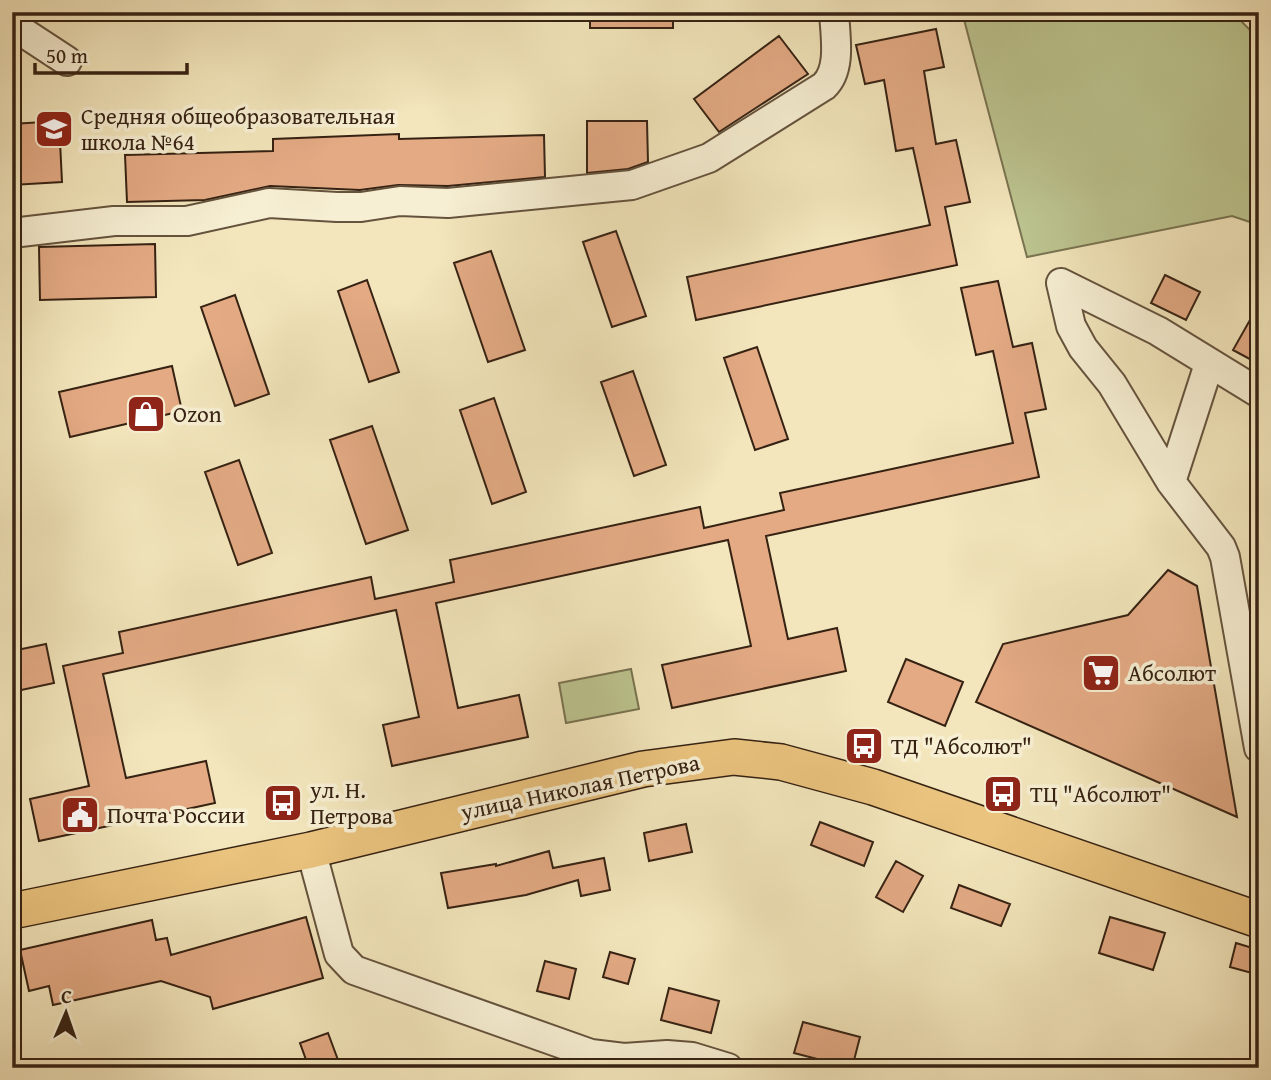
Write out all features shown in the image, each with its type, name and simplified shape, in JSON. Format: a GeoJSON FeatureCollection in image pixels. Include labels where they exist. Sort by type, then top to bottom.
{"type":"FeatureCollection","features":[{"type":"Feature","properties":{"kind":"main road","name":"улица Николая Петрова"},"geometry":{"type":"LineString","coordinates":[[12,911],[311,850],[643,769],[705,759],[757,757],[873,787],[1259,920]]}},
{"type":"Feature","properties":{"kind":"street"},"geometry":{"type":"LineString","coordinates":[[12,233],[114,221],[187,221],[269,203],[361,207],[400,201],[449,203],[632,185],[709,158],[824,86],[832,78],[835,69],[834,12]]}},
{"type":"Feature","properties":{"kind":"street"},"geometry":{"type":"LineString","coordinates":[[12,25],[67,61]]}},
{"type":"Feature","properties":{"kind":"street"},"geometry":{"type":"LineString","coordinates":[[1259,393],[1158,331],[1062,283],[1071,326],[1083,348],[1112,384],[1171,482],[1214,536],[1225,558],[1259,748]]}},
{"type":"Feature","properties":{"kind":"street"},"geometry":{"type":"LineString","coordinates":[[1171,482],[1209,364]]}},
{"type":"Feature","properties":{"kind":"street"},"geometry":{"type":"LineString","coordinates":[[311,850],[339,954],[354,970],[591,1054],[624,1058],[667,1055],[692,1057],[728,1068]]}},
{"type":"Feature","properties":{"kind":"green space"},"geometry":{"type":"Polygon","coordinates":[[[962,12],[1232,12],[1254,34],[1259,30],[1259,225],[1232,216],[1027,257],[962,12]]]}},
{"type":"Feature","properties":{"kind":"green space"},"geometry":{"type":"Polygon","coordinates":[[[631,669],[639,709],[566,723],[559,683],[631,669]]]}},
{"type":"Feature","properties":{"kind":"building"},"geometry":{"type":"Polygon","coordinates":[[[590,12],[673,12],[673,28],[590,28],[590,12]]]}},
{"type":"Feature","properties":{"kind":"building"},"geometry":{"type":"Polygon","coordinates":[[[936,29],[944,67],[924,71],[936,144],[956,140],[970,202],[945,207],[957,265],[696,320],[687,277],[930,225],[913,148],[896,151],[884,80],[865,84],[856,45],[936,29]]]}},
{"type":"Feature","properties":{"kind":"building"},"geometry":{"type":"Polygon","coordinates":[[[779,36],[808,74],[719,132],[694,99],[779,36]]]}},
{"type":"Feature","properties":{"kind":"building"},"geometry":{"type":"Polygon","coordinates":[[[59,121],[62,182],[12,185],[12,124],[59,121]]]}},
{"type":"Feature","properties":{"kind":"building"},"geometry":{"type":"Polygon","coordinates":[[[587,121],[647,121],[648,162],[628,169],[587,173],[587,121]]]}},
{"type":"Feature","properties":{"kind":"building"},"geometry":{"type":"Polygon","coordinates":[[[399,134],[399,139],[544,135],[545,177],[448,186],[398,185],[360,190],[270,186],[205,200],[127,202],[125,155],[273,151],[273,139],[399,134]]]}},
{"type":"Feature","properties":{"kind":"building"},"geometry":{"type":"Polygon","coordinates":[[[616,231],[646,316],[612,327],[583,242],[616,231]]]}},
{"type":"Feature","properties":{"kind":"building"},"geometry":{"type":"Polygon","coordinates":[[[155,244],[156,297],[40,300],[39,247],[155,244]]]}},
{"type":"Feature","properties":{"kind":"building"},"geometry":{"type":"Polygon","coordinates":[[[491,251],[525,350],[488,362],[454,263],[491,251]]]}},
{"type":"Feature","properties":{"kind":"building"},"geometry":{"type":"Polygon","coordinates":[[[1165,275],[1200,292],[1186,320],[1151,303],[1165,275]]]}},
{"type":"Feature","properties":{"kind":"building"},"geometry":{"type":"Polygon","coordinates":[[[367,280],[399,372],[369,382],[338,291],[367,280]]]}},
{"type":"Feature","properties":{"kind":"building"},"geometry":{"type":"Polygon","coordinates":[[[998,281],[1013,347],[1032,343],[1046,409],[1025,413],[1039,477],[766,536],[788,639],[837,628],[846,671],[672,708],[662,665],[751,646],[728,540],[436,603],[458,708],[519,695],[528,737],[392,766],[383,725],[419,717],[396,610],[103,674],[126,778],[206,761],[215,803],[39,841],[30,799],[89,786],[63,666],[123,653],[119,632],[371,577],[375,599],[454,582],[450,560],[700,507],[704,528],[784,510],[780,493],[1013,443],[993,351],[976,355],[961,288],[998,281]]]}},
{"type":"Feature","properties":{"kind":"building"},"geometry":{"type":"Polygon","coordinates":[[[235,295],[269,394],[235,406],[201,307],[235,295]]]}},
{"type":"Feature","properties":{"kind":"building"},"geometry":{"type":"Polygon","coordinates":[[[1259,304],[1259,364],[1233,350],[1259,304]]]}},
{"type":"Feature","properties":{"kind":"building"},"geometry":{"type":"Polygon","coordinates":[[[757,347],[788,439],[755,450],[724,358],[757,347]]]}},
{"type":"Feature","properties":{"kind":"building"},"geometry":{"type":"Polygon","coordinates":[[[172,366],[182,411],[70,437],[59,392],[172,366]]]}},
{"type":"Feature","properties":{"kind":"building"},"geometry":{"type":"Polygon","coordinates":[[[633,371],[666,465],[634,476],[601,382],[633,371]]]}},
{"type":"Feature","properties":{"kind":"building"},"geometry":{"type":"Polygon","coordinates":[[[494,398],[526,492],[492,504],[460,410],[494,398]]]}},
{"type":"Feature","properties":{"kind":"building"},"geometry":{"type":"Polygon","coordinates":[[[372,426],[408,530],[366,544],[330,440],[372,426]]]}},
{"type":"Feature","properties":{"kind":"building"},"geometry":{"type":"Polygon","coordinates":[[[239,460],[272,553],[238,565],[205,472],[239,460]]]}},
{"type":"Feature","properties":{"kind":"building","name":"Абсолют"},"geometry":{"type":"Polygon","coordinates":[[[1168,570],[1197,586],[1237,817],[976,702],[1003,644],[1128,615],[1168,570]]]}},
{"type":"Feature","properties":{"kind":"building"},"geometry":{"type":"Polygon","coordinates":[[[46,644],[54,683],[12,692],[12,651],[46,644]]]}},
{"type":"Feature","properties":{"kind":"building"},"geometry":{"type":"Polygon","coordinates":[[[906,659],[963,682],[945,726],[888,702],[906,659]]]}},
{"type":"Feature","properties":{"kind":"building"},"geometry":{"type":"Polygon","coordinates":[[[820,822],[873,842],[864,866],[811,845],[820,822]]]}},
{"type":"Feature","properties":{"kind":"building"},"geometry":{"type":"Polygon","coordinates":[[[686,824],[692,852],[649,861],[644,833],[686,824]]]}},
{"type":"Feature","properties":{"kind":"building"},"geometry":{"type":"Polygon","coordinates":[[[549,851],[553,868],[604,858],[610,890],[581,896],[578,880],[526,895],[448,908],[441,873],[496,866],[549,851]]]}},
{"type":"Feature","properties":{"kind":"building"},"geometry":{"type":"Polygon","coordinates":[[[896,861],[923,876],[903,912],[876,897],[896,861]]]}},
{"type":"Feature","properties":{"kind":"building"},"geometry":{"type":"Polygon","coordinates":[[[959,885],[1010,904],[1001,926],[951,908],[959,885]]]}},
{"type":"Feature","properties":{"kind":"building"},"geometry":{"type":"Polygon","coordinates":[[[306,917],[323,978],[213,1009],[210,997],[161,981],[53,1005],[49,986],[29,991],[20,950],[152,920],[156,940],[167,938],[171,955],[306,917]]]}},
{"type":"Feature","properties":{"kind":"building"},"geometry":{"type":"Polygon","coordinates":[[[1110,917],[1165,933],[1153,970],[1099,953],[1110,917]]]}},
{"type":"Feature","properties":{"kind":"building"},"geometry":{"type":"Polygon","coordinates":[[[1236,943],[1259,950],[1259,975],[1230,967],[1236,943]]]}},
{"type":"Feature","properties":{"kind":"building"},"geometry":{"type":"Polygon","coordinates":[[[610,952],[635,959],[628,984],[603,977],[610,952]]]}},
{"type":"Feature","properties":{"kind":"building"},"geometry":{"type":"Polygon","coordinates":[[[545,961],[576,969],[569,999],[537,991],[545,961]]]}},
{"type":"Feature","properties":{"kind":"building"},"geometry":{"type":"Polygon","coordinates":[[[669,988],[719,1001],[711,1033],[661,1020],[669,988]]]}},
{"type":"Feature","properties":{"kind":"building"},"geometry":{"type":"Polygon","coordinates":[[[803,1022],[860,1037],[852,1068],[794,1053],[803,1022]]]}},
{"type":"Feature","properties":{"kind":"building"},"geometry":{"type":"Polygon","coordinates":[[[328,1033],[341,1068],[309,1068],[300,1043],[328,1033]]]}},
{"type":"Feature","properties":{"kind":"place","name":"Средняя общеобразовательная школа №64"},"geometry":{"type":"Point","coordinates":[54,129]}},
{"type":"Feature","properties":{"kind":"place","name":"Ozon"},"geometry":{"type":"Point","coordinates":[146,414]}},
{"type":"Feature","properties":{"kind":"place","name":"Абсолют"},"geometry":{"type":"Point","coordinates":[1101,673]}},
{"type":"Feature","properties":{"kind":"place","name":"ТД \"Абсолют\""},"geometry":{"type":"Point","coordinates":[864,746]}},
{"type":"Feature","properties":{"kind":"place","name":"ТЦ \"Абсолют\""},"geometry":{"type":"Point","coordinates":[1003,794]}},
{"type":"Feature","properties":{"kind":"place","name":"ул. Н. Петрова"},"geometry":{"type":"Point","coordinates":[283,803]}},
{"type":"Feature","properties":{"kind":"place","name":"Почта России"},"geometry":{"type":"Point","coordinates":[80,815]}}]}
